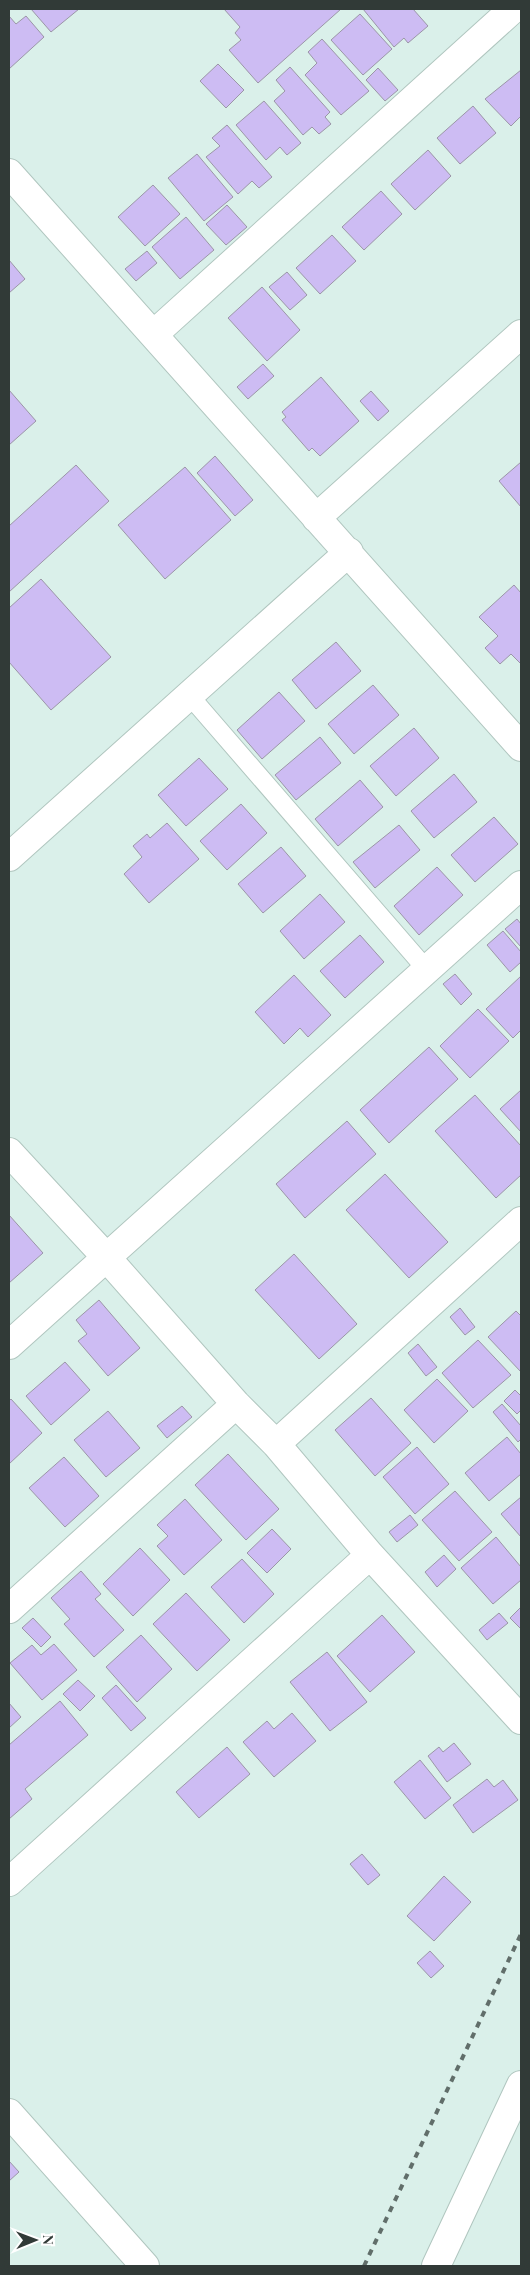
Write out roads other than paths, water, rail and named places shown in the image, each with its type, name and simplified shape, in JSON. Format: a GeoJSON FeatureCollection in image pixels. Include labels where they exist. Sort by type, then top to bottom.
{"type":"FeatureCollection","features":[{"type":"Feature","properties":{"kind":"street"},"geometry":{"type":"LineString","coordinates":[[154,334],[513,9]]}},
{"type":"Feature","properties":{"kind":"street"},"geometry":{"type":"LineString","coordinates":[[9,172],[521,747]]}},
{"type":"Feature","properties":{"kind":"street"},"geometry":{"type":"LineString","coordinates":[[316,518],[521,334]]}},
{"type":"Feature","properties":{"kind":"street"},"geometry":{"type":"LineString","coordinates":[[9,857],[349,552]]}},
{"type":"Feature","properties":{"kind":"street"},"geometry":{"type":"LineString","coordinates":[[9,1345],[521,885]]}},
{"type":"Feature","properties":{"kind":"street"},"geometry":{"type":"LineString","coordinates":[[9,1152],[106,1257],[236,1404],[276,1444],[370,1556],[521,1720]]}},
{"type":"Feature","properties":{"kind":"street"},"geometry":{"type":"LineString","coordinates":[[276,1444],[521,1221]]}},
{"type":"Feature","properties":{"kind":"street"},"geometry":{"type":"LineString","coordinates":[[9,1609],[236,1404]]}},
{"type":"Feature","properties":{"kind":"street"},"geometry":{"type":"LineString","coordinates":[[9,1882],[370,1556]]}},
{"type":"Feature","properties":{"kind":"street"},"geometry":{"type":"LineString","coordinates":[[436,2266],[521,2086]]}},
{"type":"Feature","properties":{"kind":"street"},"geometry":{"type":"LineString","coordinates":[[9,2113],[134,2262]]}},
{"type":"Feature","properties":{"kind":"lane"},"geometry":{"type":"LineString","coordinates":[[189,695],[427,970]]}},
{"type":"Feature","properties":{"kind":"railway"},"geometry":{"type":"LineString","coordinates":[[364,2266],[521,1934]]}}]}
